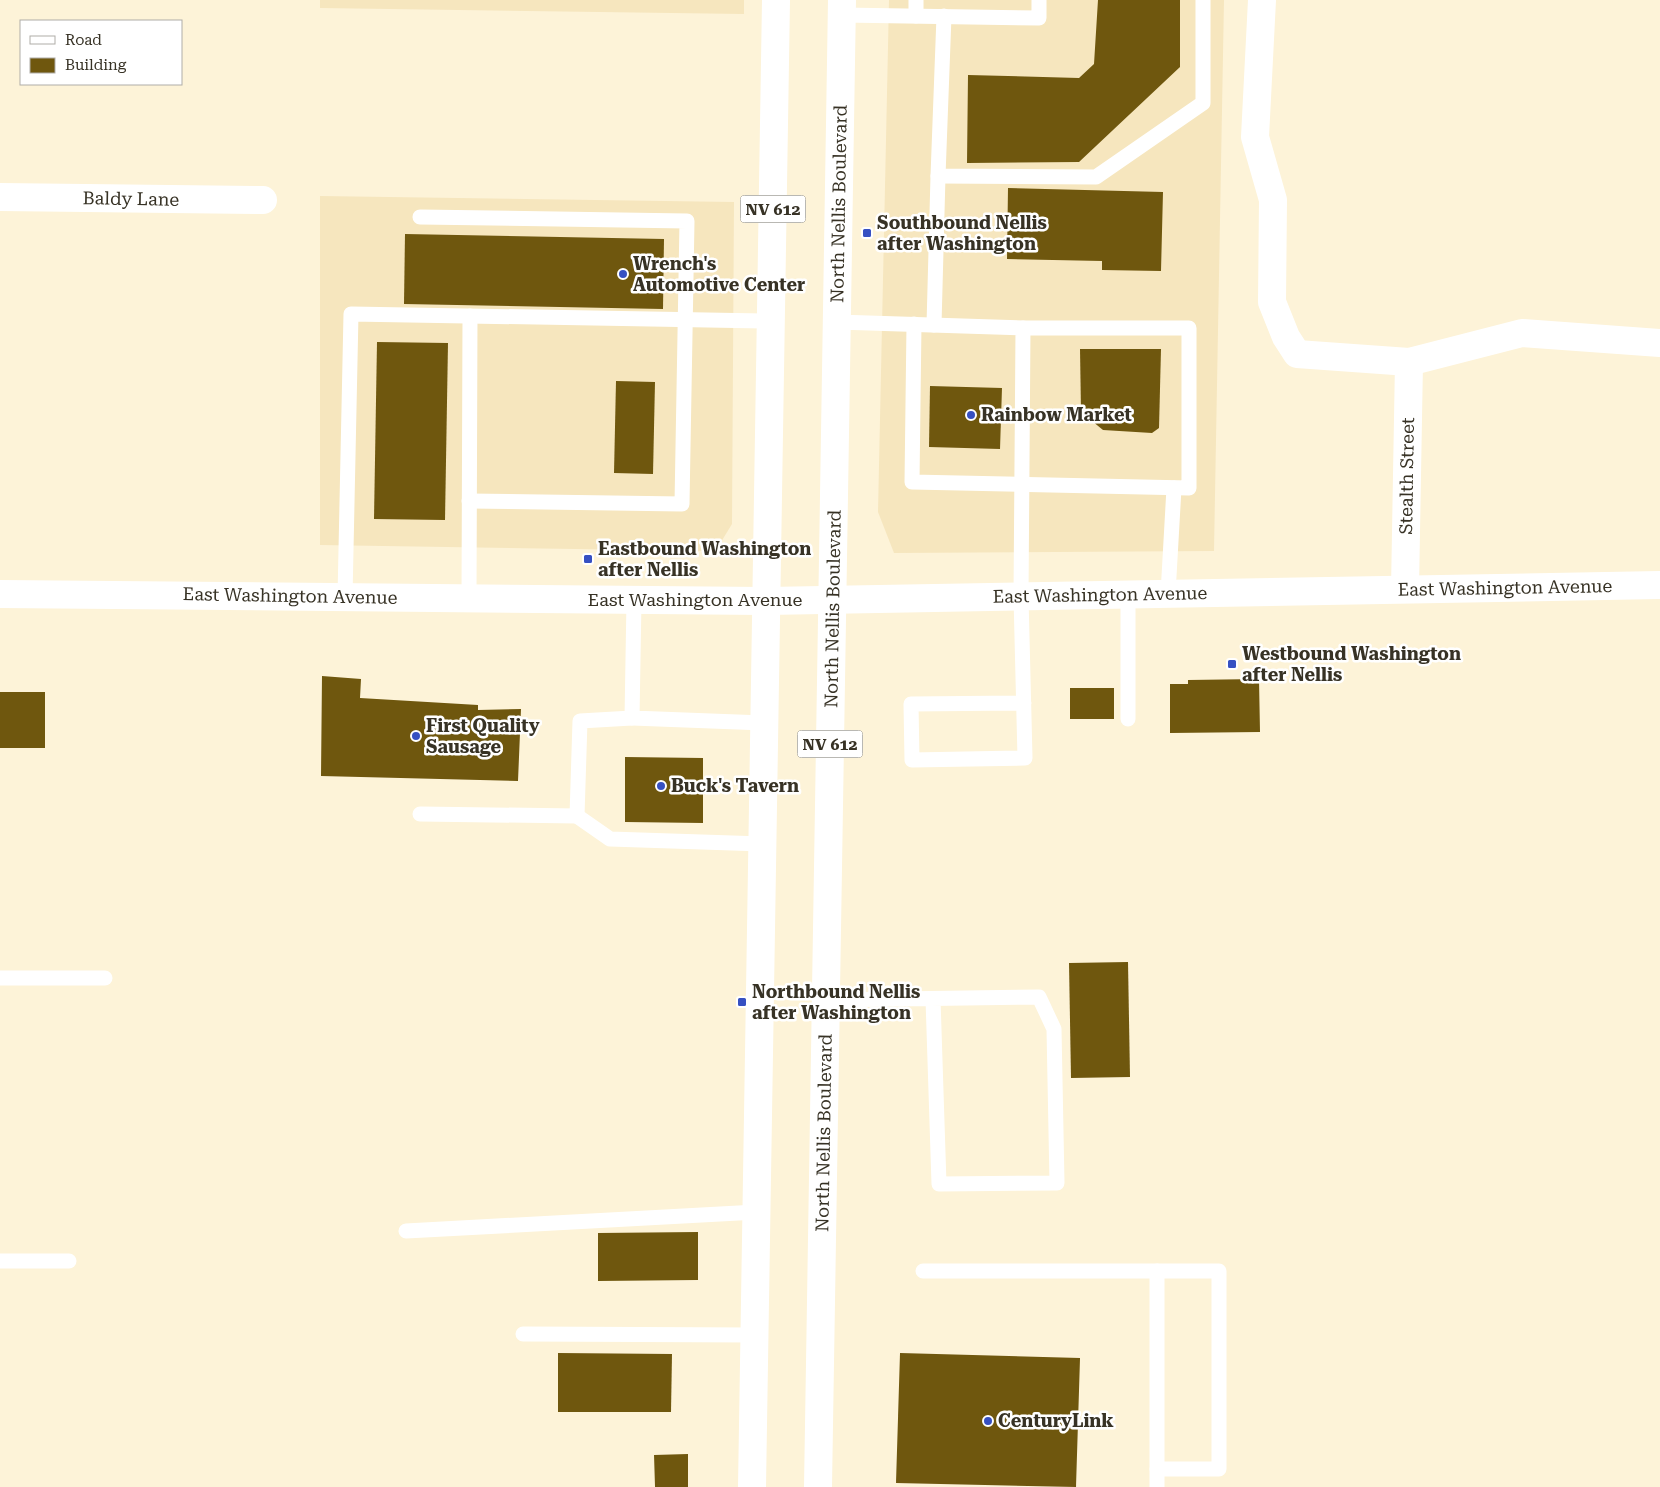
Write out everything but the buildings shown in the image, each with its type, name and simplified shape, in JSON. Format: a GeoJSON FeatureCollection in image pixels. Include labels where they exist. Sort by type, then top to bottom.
{"type":"FeatureCollection","features":[{"type":"Feature","properties":{"kind":"main road","name":"NV 612"},"geometry":{"type":"LineString","coordinates":[[752,1487],[776,0]]}},
{"type":"Feature","properties":{"kind":"main road"},"geometry":{"type":"LineString","coordinates":[[1262,0],[1256,137],[1273,200],[1272,302],[1286,337],[1297,354],[1408,362],[1522,333],[1660,343]]}},
{"type":"Feature","properties":{"kind":"main road","name":"North Nellis Boulevard"},"geometry":{"type":"LineString","coordinates":[[818,1487],[842,7]]}},
{"type":"Feature","properties":{"kind":"main road","name":"Baldy Lane"},"geometry":{"type":"LineString","coordinates":[[0,197],[263,200]]}},
{"type":"Feature","properties":{"kind":"main road","name":"Stealth Street"},"geometry":{"type":"LineString","coordinates":[[1405,590],[1408,362]]}},
{"type":"Feature","properties":{"kind":"main road","name":"East Washington Avenue"},"geometry":{"type":"LineString","coordinates":[[0,594],[767,601],[1660,585]]}},
{"type":"Feature","properties":{"kind":"lane"},"geometry":{"type":"LineString","coordinates":[[916,0],[916,16]]}},
{"type":"Feature","properties":{"kind":"lane"},"geometry":{"type":"LineString","coordinates":[[842,7],[916,16],[1039,18],[1039,0]]}},
{"type":"Feature","properties":{"kind":"lane"},"geometry":{"type":"LineString","coordinates":[[938,176],[1096,177],[1203,103],[1203,0]]}},
{"type":"Feature","properties":{"kind":"lane"},"geometry":{"type":"LineString","coordinates":[[934,325],[944,16]]}},
{"type":"Feature","properties":{"kind":"lane"},"geometry":{"type":"LineString","coordinates":[[420,217],[687,221],[682,504],[469,501]]}},
{"type":"Feature","properties":{"kind":"lane"},"geometry":{"type":"LineString","coordinates":[[345,597],[352,314],[771,321]]}},
{"type":"Feature","properties":{"kind":"lane"},"geometry":{"type":"LineString","coordinates":[[469,598],[470,316]]}},
{"type":"Feature","properties":{"kind":"lane"},"geometry":{"type":"LineString","coordinates":[[837,322],[914,324],[1023,328],[1189,328],[1189,488],[912,482],[914,324]]}},
{"type":"Feature","properties":{"kind":"lane"},"geometry":{"type":"LineString","coordinates":[[1023,328],[1021,597],[1024,703],[1025,758],[912,760],[911,704],[1024,703]]}},
{"type":"Feature","properties":{"kind":"lane"},"geometry":{"type":"LineString","coordinates":[[1168,594],[1174,488]]}},
{"type":"Feature","properties":{"kind":"lane"},"geometry":{"type":"LineString","coordinates":[[1128,595],[1128,719]]}},
{"type":"Feature","properties":{"kind":"lane"},"geometry":{"type":"LineString","coordinates":[[632,718],[634,600]]}},
{"type":"Feature","properties":{"kind":"lane"},"geometry":{"type":"LineString","coordinates":[[577,816],[580,721],[632,718],[765,723]]}},
{"type":"Feature","properties":{"kind":"lane"},"geometry":{"type":"LineString","coordinates":[[420,814],[577,816],[610,840],[763,844]]}},
{"type":"Feature","properties":{"kind":"lane"},"geometry":{"type":"LineString","coordinates":[[0,978],[105,978]]}},
{"type":"Feature","properties":{"kind":"lane"},"geometry":{"type":"LineString","coordinates":[[826,1000],[1039,997],[1054,1030],[1057,1183],[939,1184],[933,999]]}},
{"type":"Feature","properties":{"kind":"lane"},"geometry":{"type":"LineString","coordinates":[[406,1231],[756,1212]]}},
{"type":"Feature","properties":{"kind":"lane"},"geometry":{"type":"LineString","coordinates":[[0,1261],[69,1261]]}},
{"type":"Feature","properties":{"kind":"lane"},"geometry":{"type":"LineString","coordinates":[[923,1271],[1219,1271],[1219,1469],[1157,1469]]}},
{"type":"Feature","properties":{"kind":"lane"},"geometry":{"type":"LineString","coordinates":[[1157,1271],[1157,1487]]}},
{"type":"Feature","properties":{"kind":"lane"},"geometry":{"type":"LineString","coordinates":[[523,1334],[755,1335]]}},
{"type":"Feature","properties":{"kind":"shaded area"},"geometry":{"type":"Polygon","coordinates":[[[320,0],[744,0],[744,14],[320,8],[320,0]]]}},
{"type":"Feature","properties":{"kind":"shaded area"},"geometry":{"type":"Polygon","coordinates":[[[889,0],[1224,0],[1214,551],[894,553],[878,512],[889,0]]]}},
{"type":"Feature","properties":{"kind":"shaded area"},"geometry":{"type":"Polygon","coordinates":[[[320,196],[734,202],[732,524],[721,542],[709,551],[320,545],[320,196]]]}},
{"type":"Feature","properties":{"kind":"place","name":"Southbound Nellis after Washington"},"geometry":{"type":"Point","coordinates":[867,233]}},
{"type":"Feature","properties":{"kind":"place","name":"Wrench's Automotive Center"},"geometry":{"type":"Point","coordinates":[623,274]}},
{"type":"Feature","properties":{"kind":"place","name":"Rainbow Market"},"geometry":{"type":"Point","coordinates":[971,415]}},
{"type":"Feature","properties":{"kind":"place","name":"Eastbound Washington after Nellis"},"geometry":{"type":"Point","coordinates":[588,559]}},
{"type":"Feature","properties":{"kind":"place","name":"Westbound Washington after Nellis"},"geometry":{"type":"Point","coordinates":[1232,664]}},
{"type":"Feature","properties":{"kind":"place","name":"First Quality Sausage"},"geometry":{"type":"Point","coordinates":[416,736]}},
{"type":"Feature","properties":{"kind":"place","name":"Buck's Tavern"},"geometry":{"type":"Point","coordinates":[661,786]}},
{"type":"Feature","properties":{"kind":"place","name":"Northbound Nellis after Washington"},"geometry":{"type":"Point","coordinates":[742,1002]}},
{"type":"Feature","properties":{"kind":"place","name":"CenturyLink"},"geometry":{"type":"Point","coordinates":[988,1421]}}]}
